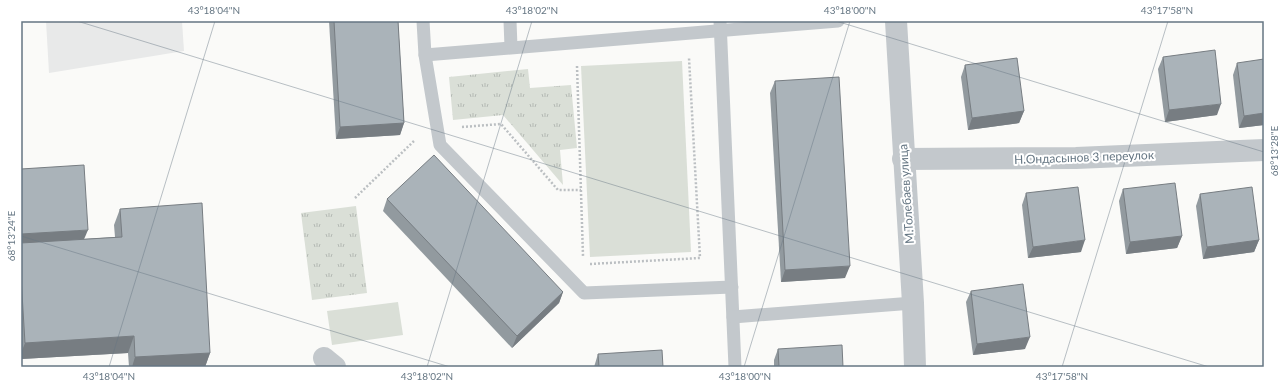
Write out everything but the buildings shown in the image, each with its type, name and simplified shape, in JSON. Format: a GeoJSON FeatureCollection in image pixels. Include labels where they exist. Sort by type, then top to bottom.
{"type":"FeatureCollection","features":[{"type":"Feature","properties":{"kind":"street","name":"М.Толебаев улица"},"geometry":{"type":"LineString","coordinates":[[896,21],[903,159],[913,303],[915,367]]}},
{"type":"Feature","properties":{"kind":"street","name":"Н.Ондасынов 3 переулок"},"geometry":{"type":"LineString","coordinates":[[903,159],[1076,158],[1264,150]]}},
{"type":"Feature","properties":{"kind":"lane"},"geometry":{"type":"LineString","coordinates":[[423,21],[425,55],[440,145],[584,293],[732,288]]}},
{"type":"Feature","properties":{"kind":"lane"},"geometry":{"type":"LineString","coordinates":[[510,21],[511,47]]}},
{"type":"Feature","properties":{"kind":"lane"},"geometry":{"type":"LineString","coordinates":[[425,55],[576,42],[720,26],[838,21]]}},
{"type":"Feature","properties":{"kind":"lane"},"geometry":{"type":"LineString","coordinates":[[720,26],[735,367]]}},
{"type":"Feature","properties":{"kind":"lane"},"geometry":{"type":"LineString","coordinates":[[733,317],[913,303]]}},
{"type":"Feature","properties":{"kind":"path"},"geometry":{"type":"LineString","coordinates":[[576,42],[584,293]]}},
{"type":"Feature","properties":{"kind":"path"},"geometry":{"type":"LineString","coordinates":[[583,265],[700,258],[689,53]]}},
{"type":"Feature","properties":{"kind":"path"},"geometry":{"type":"LineString","coordinates":[[355,198],[437,120],[450,119],[451,128],[501,124],[558,190],[581,190]]}},
{"type":"Feature","properties":{"kind":"shaded area"},"geometry":{"type":"Polygon","coordinates":[[[46,21],[182,21],[184,51],[49,73],[46,21]]]}},
{"type":"Feature","properties":{"kind":"green space"},"geometry":{"type":"Polygon","coordinates":[[[682,61],[691,252],[590,257],[581,66],[682,61]]]}},
{"type":"Feature","properties":{"kind":"green space"},"geometry":{"type":"Polygon","coordinates":[[[528,69],[530,88],[571,85],[577,148],[560,150],[563,185],[503,115],[453,120],[449,77],[528,69]]]}},
{"type":"Feature","properties":{"kind":"green space"},"geometry":{"type":"Polygon","coordinates":[[[356,206],[367,293],[312,300],[301,213],[356,206]]]}},
{"type":"Feature","properties":{"kind":"green space"},"geometry":{"type":"Polygon","coordinates":[[[398,302],[403,335],[332,345],[327,311],[398,302]]]}}]}
